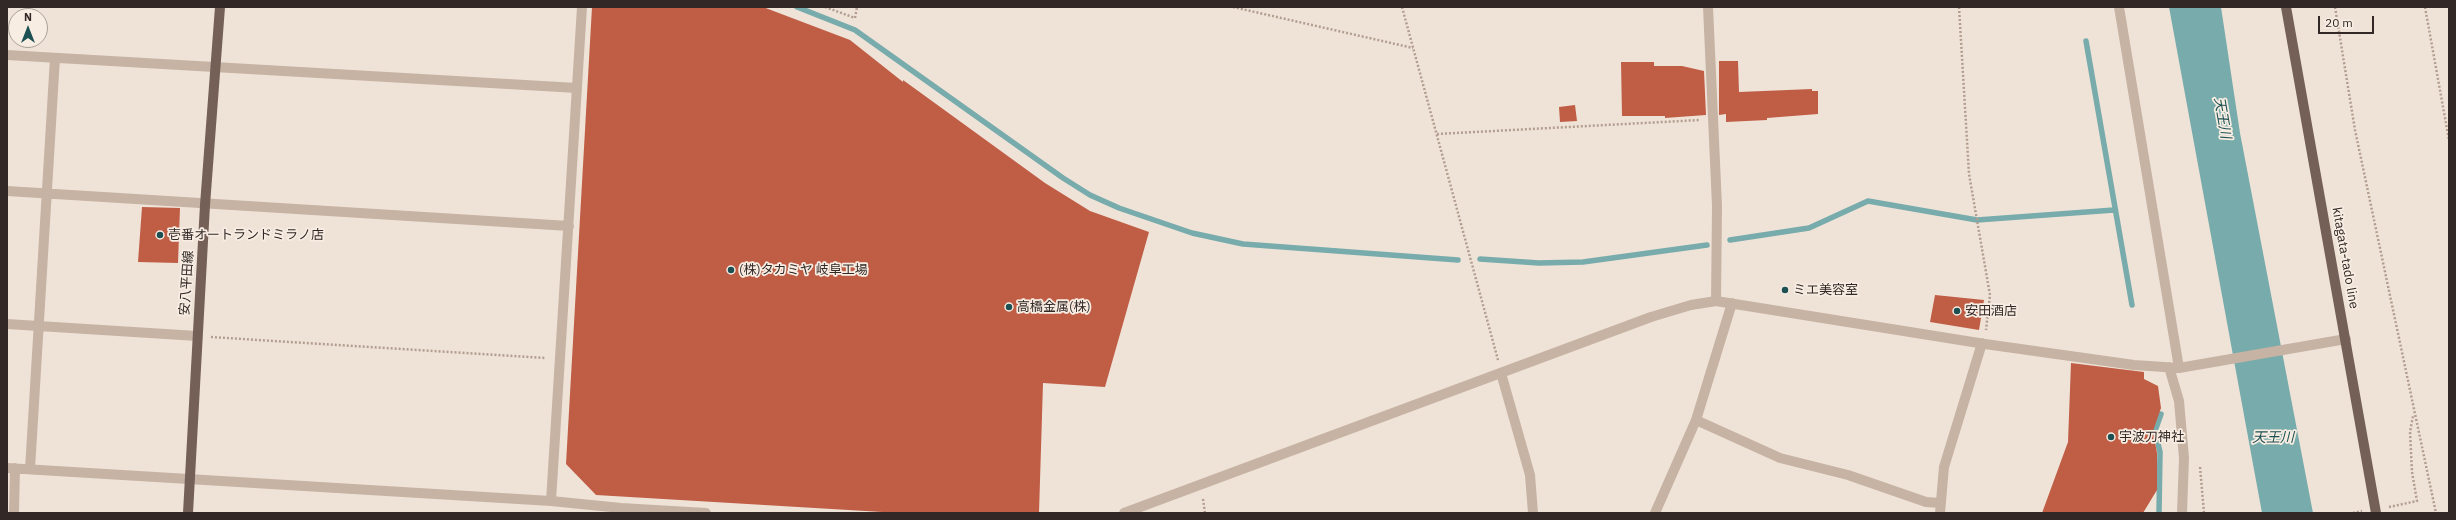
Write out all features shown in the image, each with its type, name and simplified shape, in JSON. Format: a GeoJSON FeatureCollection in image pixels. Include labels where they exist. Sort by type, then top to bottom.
{"type":"FeatureCollection","features":[{"type":"Feature","properties":{"kind":"main road","name":"安八平田線"},"geometry":{"type":"LineString","coordinates":[[188,513],[188,480],[205,205],[220,7]]}},
{"type":"Feature","properties":{"kind":"main road","name":"kitagata-tado line"},"geometry":{"type":"LineString","coordinates":[[2286,7],[2376,513]]}},
{"type":"Feature","properties":{"kind":"street"},"geometry":{"type":"LineString","coordinates":[[551,501],[582,7]]}},
{"type":"Feature","properties":{"kind":"street"},"geometry":{"type":"LineString","coordinates":[[1708,7],[1717,206],[1716,301]]}},
{"type":"Feature","properties":{"kind":"street"},"geometry":{"type":"LineString","coordinates":[[2118,7],[2179,401],[2184,451],[2185,493],[2182,513]]}},
{"type":"Feature","properties":{"kind":"street"},"geometry":{"type":"LineString","coordinates":[[7,55],[577,88]]}},
{"type":"Feature","properties":{"kind":"street"},"geometry":{"type":"LineString","coordinates":[[30,469],[48,194],[55,58]]}},
{"type":"Feature","properties":{"kind":"street"},"geometry":{"type":"LineString","coordinates":[[7,191],[205,205],[569,226]]}},
{"type":"Feature","properties":{"kind":"street"},"geometry":{"type":"LineString","coordinates":[[1124,513],[1651,317],[1692,305],[1716,301],[1983,344],[2134,365],[2174,368],[2346,339]]}},
{"type":"Feature","properties":{"kind":"street"},"geometry":{"type":"LineString","coordinates":[[1655,513],[1696,420],[1732,303]]}},
{"type":"Feature","properties":{"kind":"street"},"geometry":{"type":"LineString","coordinates":[[7,324],[197,336]]}},
{"type":"Feature","properties":{"kind":"street"},"geometry":{"type":"LineString","coordinates":[[1696,420],[1780,458],[1848,475],[1941,508],[1944,467],[1983,344]]}},
{"type":"Feature","properties":{"kind":"street"},"geometry":{"type":"LineString","coordinates":[[1501,373],[1530,475],[1533,513]]}},
{"type":"Feature","properties":{"kind":"street"},"geometry":{"type":"LineString","coordinates":[[14,513],[11,468],[551,501],[620,511],[706,513]]}},
{"type":"Feature","properties":{"kind":"path"},"geometry":{"type":"LineString","coordinates":[[825,7],[854,18],[857,7]]}},
{"type":"Feature","properties":{"kind":"path"},"geometry":{"type":"LineString","coordinates":[[1233,7],[1413,48]]}},
{"type":"Feature","properties":{"kind":"path"},"geometry":{"type":"LineString","coordinates":[[1402,7],[1501,373]]}},
{"type":"Feature","properties":{"kind":"path"},"geometry":{"type":"LineString","coordinates":[[1959,7],[1969,174],[1990,295],[1983,344]]}},
{"type":"Feature","properties":{"kind":"path"},"geometry":{"type":"LineString","coordinates":[[2335,7],[2355,130],[2413,413],[2436,513]]}},
{"type":"Feature","properties":{"kind":"path"},"geometry":{"type":"LineString","coordinates":[[2425,7],[2449,140]]}},
{"type":"Feature","properties":{"kind":"path"},"geometry":{"type":"LineString","coordinates":[[1437,134],[1712,119]]}},
{"type":"Feature","properties":{"kind":"path"},"geometry":{"type":"LineString","coordinates":[[197,336],[560,358]]}},
{"type":"Feature","properties":{"kind":"path"},"geometry":{"type":"LineString","coordinates":[[2405,504],[2417,501],[2412,472],[2410,432],[2413,413]]}},
{"type":"Feature","properties":{"kind":"water","name":"天王川"},"geometry":{"type":"Polygon","coordinates":[[[2169,7],[2221,7],[2240,133],[2313,513],[2262,513],[2169,7]]]}},
{"type":"Feature","properties":{"kind":"building","name":"(株)タカミヤ 岐阜工場"},"geometry":{"type":"Polygon","coordinates":[[[592,7],[763,7],[850,40],[903,82],[903,80],[1045,183],[1090,211],[1149,232],[1105,387],[1043,383],[1039,513],[899,513],[596,495],[566,464],[592,7]]]}},
{"type":"Feature","properties":{"kind":"building"},"geometry":{"type":"Polygon","coordinates":[[[1719,61],[1738,61],[1739,92],[1812,89],[1812,91],[1818,91],[1818,114],[1767,118],[1767,120],[1726,122],[1726,114],[1719,115],[1719,61]]]}},
{"type":"Feature","properties":{"kind":"building"},"geometry":{"type":"Polygon","coordinates":[[[1621,62],[1654,62],[1654,66],[1682,66],[1704,71],[1706,115],[1665,118],[1665,116],[1622,116],[1621,62]]]}},
{"type":"Feature","properties":{"kind":"building"},"geometry":{"type":"Polygon","coordinates":[[[1575,105],[1577,121],[1560,122],[1559,107],[1575,105]]]}},
{"type":"Feature","properties":{"kind":"building","name":"壱番オートランドミラノ店"},"geometry":{"type":"Polygon","coordinates":[[[142,207],[180,208],[178,263],[138,262],[142,207]]]}},
{"type":"Feature","properties":{"kind":"building","name":"安田酒店"},"geometry":{"type":"Polygon","coordinates":[[[1935,295],[1984,300],[1979,330],[1930,322],[1935,295]]]}},
{"type":"Feature","properties":{"kind":"building","name":"宇波刀神社"},"geometry":{"type":"Polygon","coordinates":[[[2071,363],[2144,372],[2144,379],[2158,386],[2161,408],[2153,431],[2157,453],[2157,490],[2143,513],[2042,513],[2068,442],[2071,363]]]}},
{"type":"Feature","properties":{"kind":"waterway"},"geometry":{"type":"LineString","coordinates":[[797,7],[855,30],[1063,178],[1090,195],[1119,208],[1192,233],[1243,244],[1458,260]]}},
{"type":"Feature","properties":{"kind":"waterway"},"geometry":{"type":"LineString","coordinates":[[2086,41],[2132,305]]}},
{"type":"Feature","properties":{"kind":"waterway"},"geometry":{"type":"LineString","coordinates":[[1730,240],[1809,228],[1868,201],[1977,220],[2114,210]]}},
{"type":"Feature","properties":{"kind":"waterway"},"geometry":{"type":"LineString","coordinates":[[1480,259],[1539,263],[1583,262],[1707,245]]}},
{"type":"Feature","properties":{"kind":"waterway"},"geometry":{"type":"LineString","coordinates":[[2159,513],[2160,452],[2155,431],[2161,414]]}},
{"type":"Feature","properties":{"kind":"place","name":"壱番オートランドミラノ店"},"geometry":{"type":"Point","coordinates":[160,235]}},
{"type":"Feature","properties":{"kind":"place","name":"(株)タカミヤ 岐阜工場"},"geometry":{"type":"Point","coordinates":[731,270]}},
{"type":"Feature","properties":{"kind":"place","name":"ミエ美容室"},"geometry":{"type":"Point","coordinates":[1785,290]}},
{"type":"Feature","properties":{"kind":"place","name":"高橋金属(株)"},"geometry":{"type":"Point","coordinates":[1009,307]}},
{"type":"Feature","properties":{"kind":"place","name":"安田酒店"},"geometry":{"type":"Point","coordinates":[1957,311]}},
{"type":"Feature","properties":{"kind":"place","name":"宇波刀神社"},"geometry":{"type":"Point","coordinates":[2111,437]}}]}
